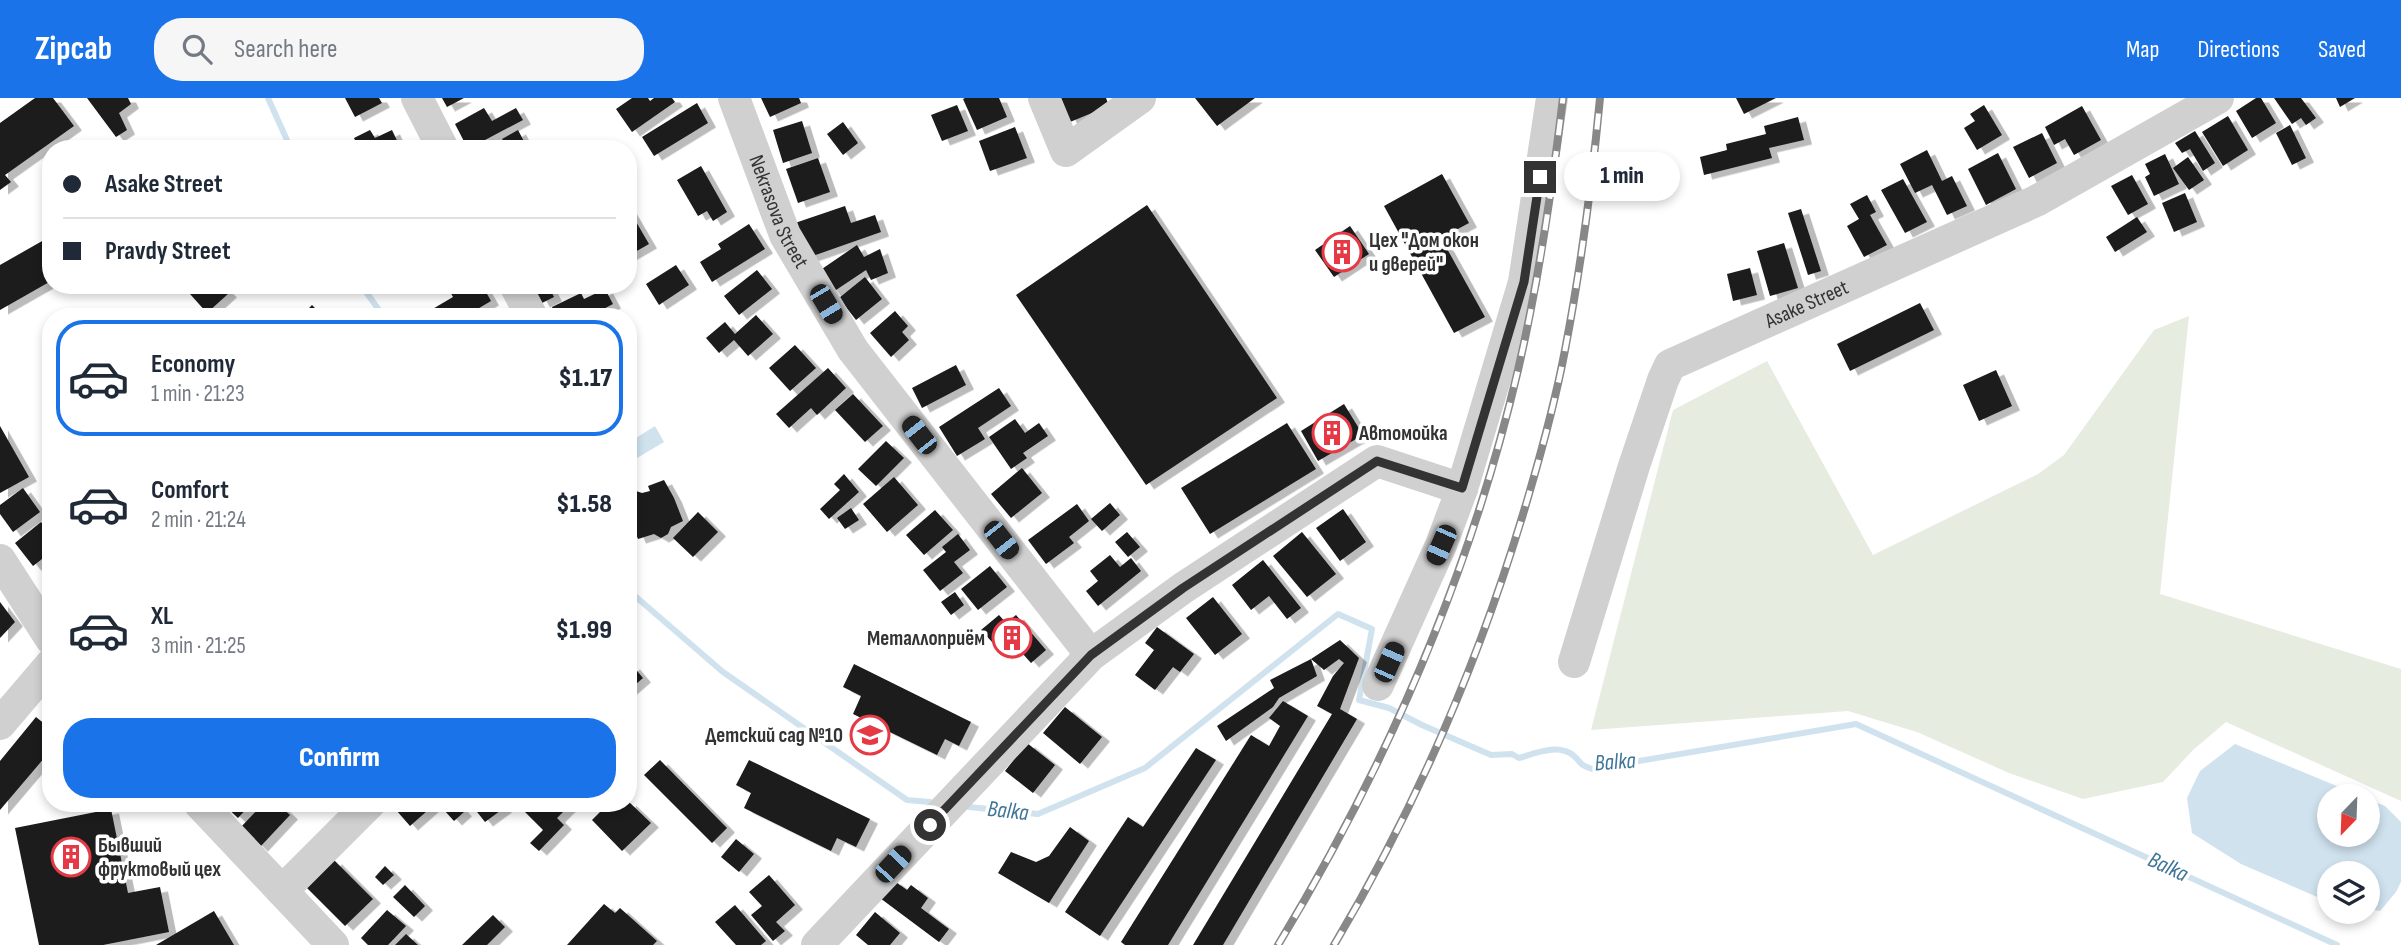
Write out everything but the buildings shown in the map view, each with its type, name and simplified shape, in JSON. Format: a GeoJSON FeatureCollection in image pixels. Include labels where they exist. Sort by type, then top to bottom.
{"type":"FeatureCollection","features":[{"type":"Feature","properties":{"kind":"street"},"geometry":{"type":"LineString","coordinates":[[417,98],[438,140]]}},
{"type":"Feature","properties":{"kind":"street","name":"Nekrasova Street"},"geometry":{"type":"LineString","coordinates":[[734,98],[785,235],[853,350],[1091,655]]}},
{"type":"Feature","properties":{"kind":"street"},"geometry":{"type":"LineString","coordinates":[[1044,98],[1066,151],[1140,98]]}},
{"type":"Feature","properties":{"kind":"street"},"geometry":{"type":"LineString","coordinates":[[1378,685],[1441,545],[1462,488],[1524,282],[1552,98]]}},
{"type":"Feature","properties":{"kind":"street","name":"Asake Street"},"geometry":{"type":"LineString","coordinates":[[1574,662],[1634,466],[1670,365],[2036,201],[2218,98]]}},
{"type":"Feature","properties":{"kind":"street"},"geometry":{"type":"LineString","coordinates":[[817,945],[1091,655],[1183,588],[1377,461],[1462,488]]}},
{"type":"Feature","properties":{"kind":"street"},"geometry":{"type":"LineString","coordinates":[[0,560],[42,625]]}},
{"type":"Feature","properties":{"kind":"street"},"geometry":{"type":"LineString","coordinates":[[0,724],[42,675]]}},
{"type":"Feature","properties":{"kind":"street"},"geometry":{"type":"LineString","coordinates":[[207,812],[334,945]]}},
{"type":"Feature","properties":{"kind":"street"},"geometry":{"type":"LineString","coordinates":[[282,891],[361,812]]}},
{"type":"Feature","properties":{"kind":"shaded area"},"geometry":{"type":"Polygon","coordinates":[[[2189,316],[2160,594],[2401,669],[2401,801],[2380,792],[2380,784],[2363,784],[2226,722],[2193,750],[2163,782],[2083,799],[2009,773],[1917,732],[1848,711],[1591,730],[1673,410],[1767,361],[1873,555],[2038,474],[2064,455],[2154,330],[2189,316]]]}},
{"type":"Feature","properties":{"kind":"water"},"geometry":{"type":"Polygon","coordinates":[[[655,426],[664,442],[637,458],[637,437],[655,426]]]}},
{"type":"Feature","properties":{"kind":"water"},"geometry":{"type":"Polygon","coordinates":[[[2235,744],[2332,784],[2317,784],[2317,847],[2380,847],[2380,804],[2385,806],[2401,822],[2401,882],[2396,892],[2380,911],[2380,861],[2317,861],[2317,897],[2241,864],[2192,833],[2187,798],[2200,771],[2235,744]]]}},
{"type":"Feature","properties":{"kind":"waterway","name":"Balka"},"geometry":{"type":"LineString","coordinates":[[268,98],[287,140]]}},
{"type":"Feature","properties":{"kind":"waterway","name":"Balka"},"geometry":{"type":"LineString","coordinates":[[367,294],[378,308]]}},
{"type":"Feature","properties":{"kind":"waterway","name":"Balka"},"geometry":{"type":"LineString","coordinates":[[637,598],[723,672],[907,800],[930,802]]}},
{"type":"Feature","properties":{"kind":"waterway","name":"Balka"},"geometry":{"type":"LineString","coordinates":[[969,807],[1038,814],[1145,768],[1338,614],[1372,629],[1359,700],[1389,708],[1491,755],[1512,754],[1519,758],[1547,750],[1561,750],[1592,769],[1856,724],[2337,945]]}},
{"type":"Feature","properties":{"kind":"railway"},"geometry":{"type":"LineString","coordinates":[[1278,945],[1318,877],[1389,738],[1450,595],[1476,521],[1526,336],[1544,234],[1563,98]]}},
{"type":"Feature","properties":{"kind":"railway"},"geometry":{"type":"LineString","coordinates":[[1334,945],[1365,892],[1446,726],[1511,553],[1558,386],[1586,224],[1600,98]]}},
{"type":"Feature","properties":{"kind":"place","name":"Цех \"Дом окон и дверей\""},"geometry":{"type":"Point","coordinates":[1342,252]}},
{"type":"Feature","properties":{"kind":"place","name":"Автомойка"},"geometry":{"type":"Point","coordinates":[1332,433]}},
{"type":"Feature","properties":{"kind":"place","name":"Металлоприём"},"geometry":{"type":"Point","coordinates":[1012,638]}},
{"type":"Feature","properties":{"kind":"place","name":"Детский сад №10"},"geometry":{"type":"Point","coordinates":[870,735]}},
{"type":"Feature","properties":{"kind":"place","name":"Бывший фруктовый цех"},"geometry":{"type":"Point","coordinates":[71,857]}},
{"type":"Feature","properties":{"kind":"route"},"geometry":{"type":"LineString","coordinates":[[930,825],[1091,655],[1183,588],[1377,461],[1462,488],[1524,282],[1540,177]]}}]}
